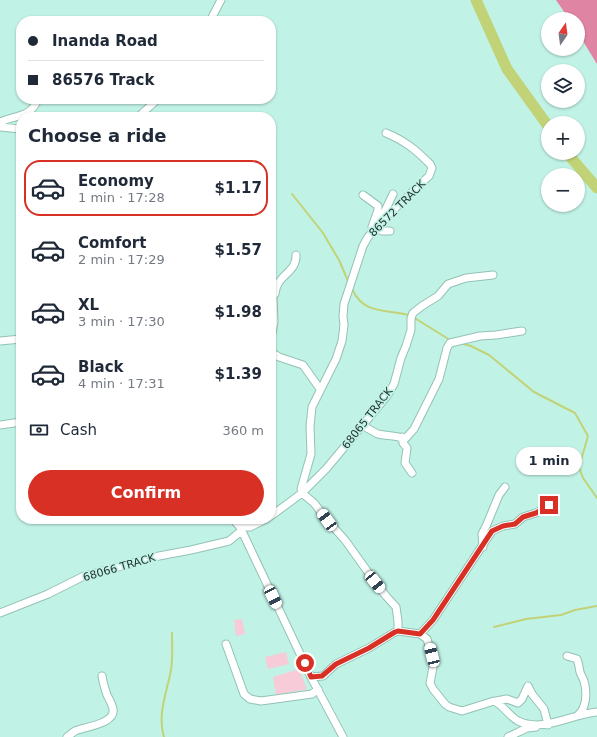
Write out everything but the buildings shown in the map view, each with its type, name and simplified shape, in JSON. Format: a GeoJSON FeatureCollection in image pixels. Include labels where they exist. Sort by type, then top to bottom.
{"type":"FeatureCollection","features":[{"type":"Feature","properties":{"kind":"street"},"geometry":{"type":"LineString","coordinates":[[213,16],[221,0]]}},
{"type":"Feature","properties":{"kind":"street"},"geometry":{"type":"LineString","coordinates":[[28,112],[36,104]]}},
{"type":"Feature","properties":{"kind":"street"},"geometry":{"type":"LineString","coordinates":[[144,112],[152,104]]}},
{"type":"Feature","properties":{"kind":"street"},"geometry":{"type":"LineString","coordinates":[[0,122],[16,117]]}},
{"type":"Feature","properties":{"kind":"street"},"geometry":{"type":"LineString","coordinates":[[0,127],[16,129]]}},
{"type":"Feature","properties":{"kind":"street","name":"86572 TRACK"},"geometry":{"type":"LineString","coordinates":[[302,493],[301,485],[311,454],[310,426],[312,407],[336,360],[342,341],[344,325],[342,316],[357,259],[365,241],[369,236],[385,218],[429,176],[432,168],[430,164],[408,144],[399,138],[386,133]]}},
{"type":"Feature","properties":{"kind":"street"},"geometry":{"type":"LineString","coordinates":[[390,231],[382,231],[377,228],[393,194]]}},
{"type":"Feature","properties":{"kind":"street"},"geometry":{"type":"LineString","coordinates":[[363,195],[378,206],[376,218],[369,236]]}},
{"type":"Feature","properties":{"kind":"street"},"geometry":{"type":"LineString","coordinates":[[276,289],[277,284],[295,264],[296,255]]}},
{"type":"Feature","properties":{"kind":"street","name":"68065 TRACK"},"geometry":{"type":"LineString","coordinates":[[276,512],[302,493],[334,460],[387,396],[394,384],[401,358],[408,340],[411,330],[411,318],[413,314],[422,306],[438,296],[448,284],[466,278],[493,275]]}},
{"type":"Feature","properties":{"kind":"street"},"geometry":{"type":"LineString","coordinates":[[363,426],[376,433],[402,437],[405,439],[409,436],[419,420],[439,379],[447,348],[450,343],[480,336],[522,331]]}},
{"type":"Feature","properties":{"kind":"street"},"geometry":{"type":"LineString","coordinates":[[0,341],[16,339]]}},
{"type":"Feature","properties":{"kind":"street"},"geometry":{"type":"LineString","coordinates":[[276,355],[303,365],[320,389]]}},
{"type":"Feature","properties":{"kind":"street"},"geometry":{"type":"LineString","coordinates":[[0,425],[16,423]]}},
{"type":"Feature","properties":{"kind":"street"},"geometry":{"type":"LineString","coordinates":[[402,437],[403,443],[407,448],[405,462],[412,473]]}},
{"type":"Feature","properties":{"kind":"street"},"geometry":{"type":"LineString","coordinates":[[483,547],[481,541],[482,534],[498,495],[505,487]]}},
{"type":"Feature","properties":{"kind":"street"},"geometry":{"type":"LineString","coordinates":[[302,493],[314,503],[331,525],[354,550],[386,596],[396,607],[398,631]]}},
{"type":"Feature","properties":{"kind":"street"},"geometry":{"type":"LineString","coordinates":[[420,634],[433,620],[483,547],[492,531],[503,526],[515,524],[523,517],[536,513],[549,505]]}},
{"type":"Feature","properties":{"kind":"street"},"geometry":{"type":"LineString","coordinates":[[236,524],[342,737]]}},
{"type":"Feature","properties":{"kind":"street"},"geometry":{"type":"LineString","coordinates":[[240,529],[256,524]]}},
{"type":"Feature","properties":{"kind":"street","name":"68066 TRACK"},"geometry":{"type":"LineString","coordinates":[[0,614],[48,594],[84,576],[159,556],[229,541],[240,529]]}},
{"type":"Feature","properties":{"kind":"street"},"geometry":{"type":"LineString","coordinates":[[311,677],[322,676],[336,664],[369,648],[389,634],[398,631],[420,634],[428,640],[434,662],[430,683],[433,689],[449,707],[462,711],[486,703],[506,699],[518,703],[522,699],[528,686],[532,694],[544,709],[545,725]]}},
{"type":"Feature","properties":{"kind":"street"},"geometry":{"type":"LineString","coordinates":[[226,644],[246,696],[250,699],[257,701],[273,700],[312,694],[318,689]]}},
{"type":"Feature","properties":{"kind":"street"},"geometry":{"type":"LineString","coordinates":[[567,656],[577,659],[585,682],[586,690],[584,706],[582,712],[578,715]]}},
{"type":"Feature","properties":{"kind":"street"},"geometry":{"type":"LineString","coordinates":[[67,737],[76,730],[91,727],[109,718],[113,712],[102,676]]}},
{"type":"Feature","properties":{"kind":"street"},"geometry":{"type":"LineString","coordinates":[[496,701],[519,721],[530,724],[545,725]]}},
{"type":"Feature","properties":{"kind":"street"},"geometry":{"type":"LineString","coordinates":[[508,737],[527,728],[545,725],[578,715],[597,712]]}},
{"type":"Feature","properties":{"kind":"shaded area"},"geometry":{"type":"Polygon","coordinates":[[[556,0],[597,0],[597,64],[585,44],[585,12],[564,12],[556,0]]]}},
{"type":"Feature","properties":{"kind":"shaded area"},"geometry":{"type":"Polygon","coordinates":[[[242,619],[245,634],[236,636],[234,620],[242,619]]]}},
{"type":"Feature","properties":{"kind":"shaded area"},"geometry":{"type":"Polygon","coordinates":[[[286,652],[289,664],[268,669],[265,657],[286,652]]]}},
{"type":"Feature","properties":{"kind":"shaded area"},"geometry":{"type":"Polygon","coordinates":[[[299,669],[307,689],[276,695],[273,677],[299,669]]]}},
{"type":"Feature","properties":{"kind":"waterway"},"geometry":{"type":"LineString","coordinates":[[476,0],[507,69],[541,116]]}},
{"type":"Feature","properties":{"kind":"waterway"},"geometry":{"type":"LineString","coordinates":[[573,160],[597,188]]}},
{"type":"Feature","properties":{"kind":"waterway"},"geometry":{"type":"LineString","coordinates":[[292,194],[323,233],[339,260],[348,281]]}},
{"type":"Feature","properties":{"kind":"waterway"},"geometry":{"type":"LineString","coordinates":[[352,289],[357,297],[369,307],[376,310],[409,315]]}},
{"type":"Feature","properties":{"kind":"waterway"},"geometry":{"type":"LineString","coordinates":[[413,317],[450,340]]}},
{"type":"Feature","properties":{"kind":"waterway"},"geometry":{"type":"LineString","coordinates":[[460,343],[471,346],[489,355],[534,392],[575,413],[588,436],[579,467],[583,478],[597,498]]}},
{"type":"Feature","properties":{"kind":"waterway"},"geometry":{"type":"LineString","coordinates":[[494,627],[526,619],[561,615],[575,610],[597,606]]}},
{"type":"Feature","properties":{"kind":"waterway"},"geometry":{"type":"LineString","coordinates":[[164,737],[162,728],[162,711],[172,665],[172,633]]}},
{"type":"Feature","properties":{"kind":"route"},"geometry":{"type":"LineString","coordinates":[[305,663],[311,677],[322,676],[336,664],[369,648],[389,634],[398,631],[420,634],[433,620],[480,552],[492,531],[503,526],[515,524],[523,517],[536,513],[549,505]]}}]}
